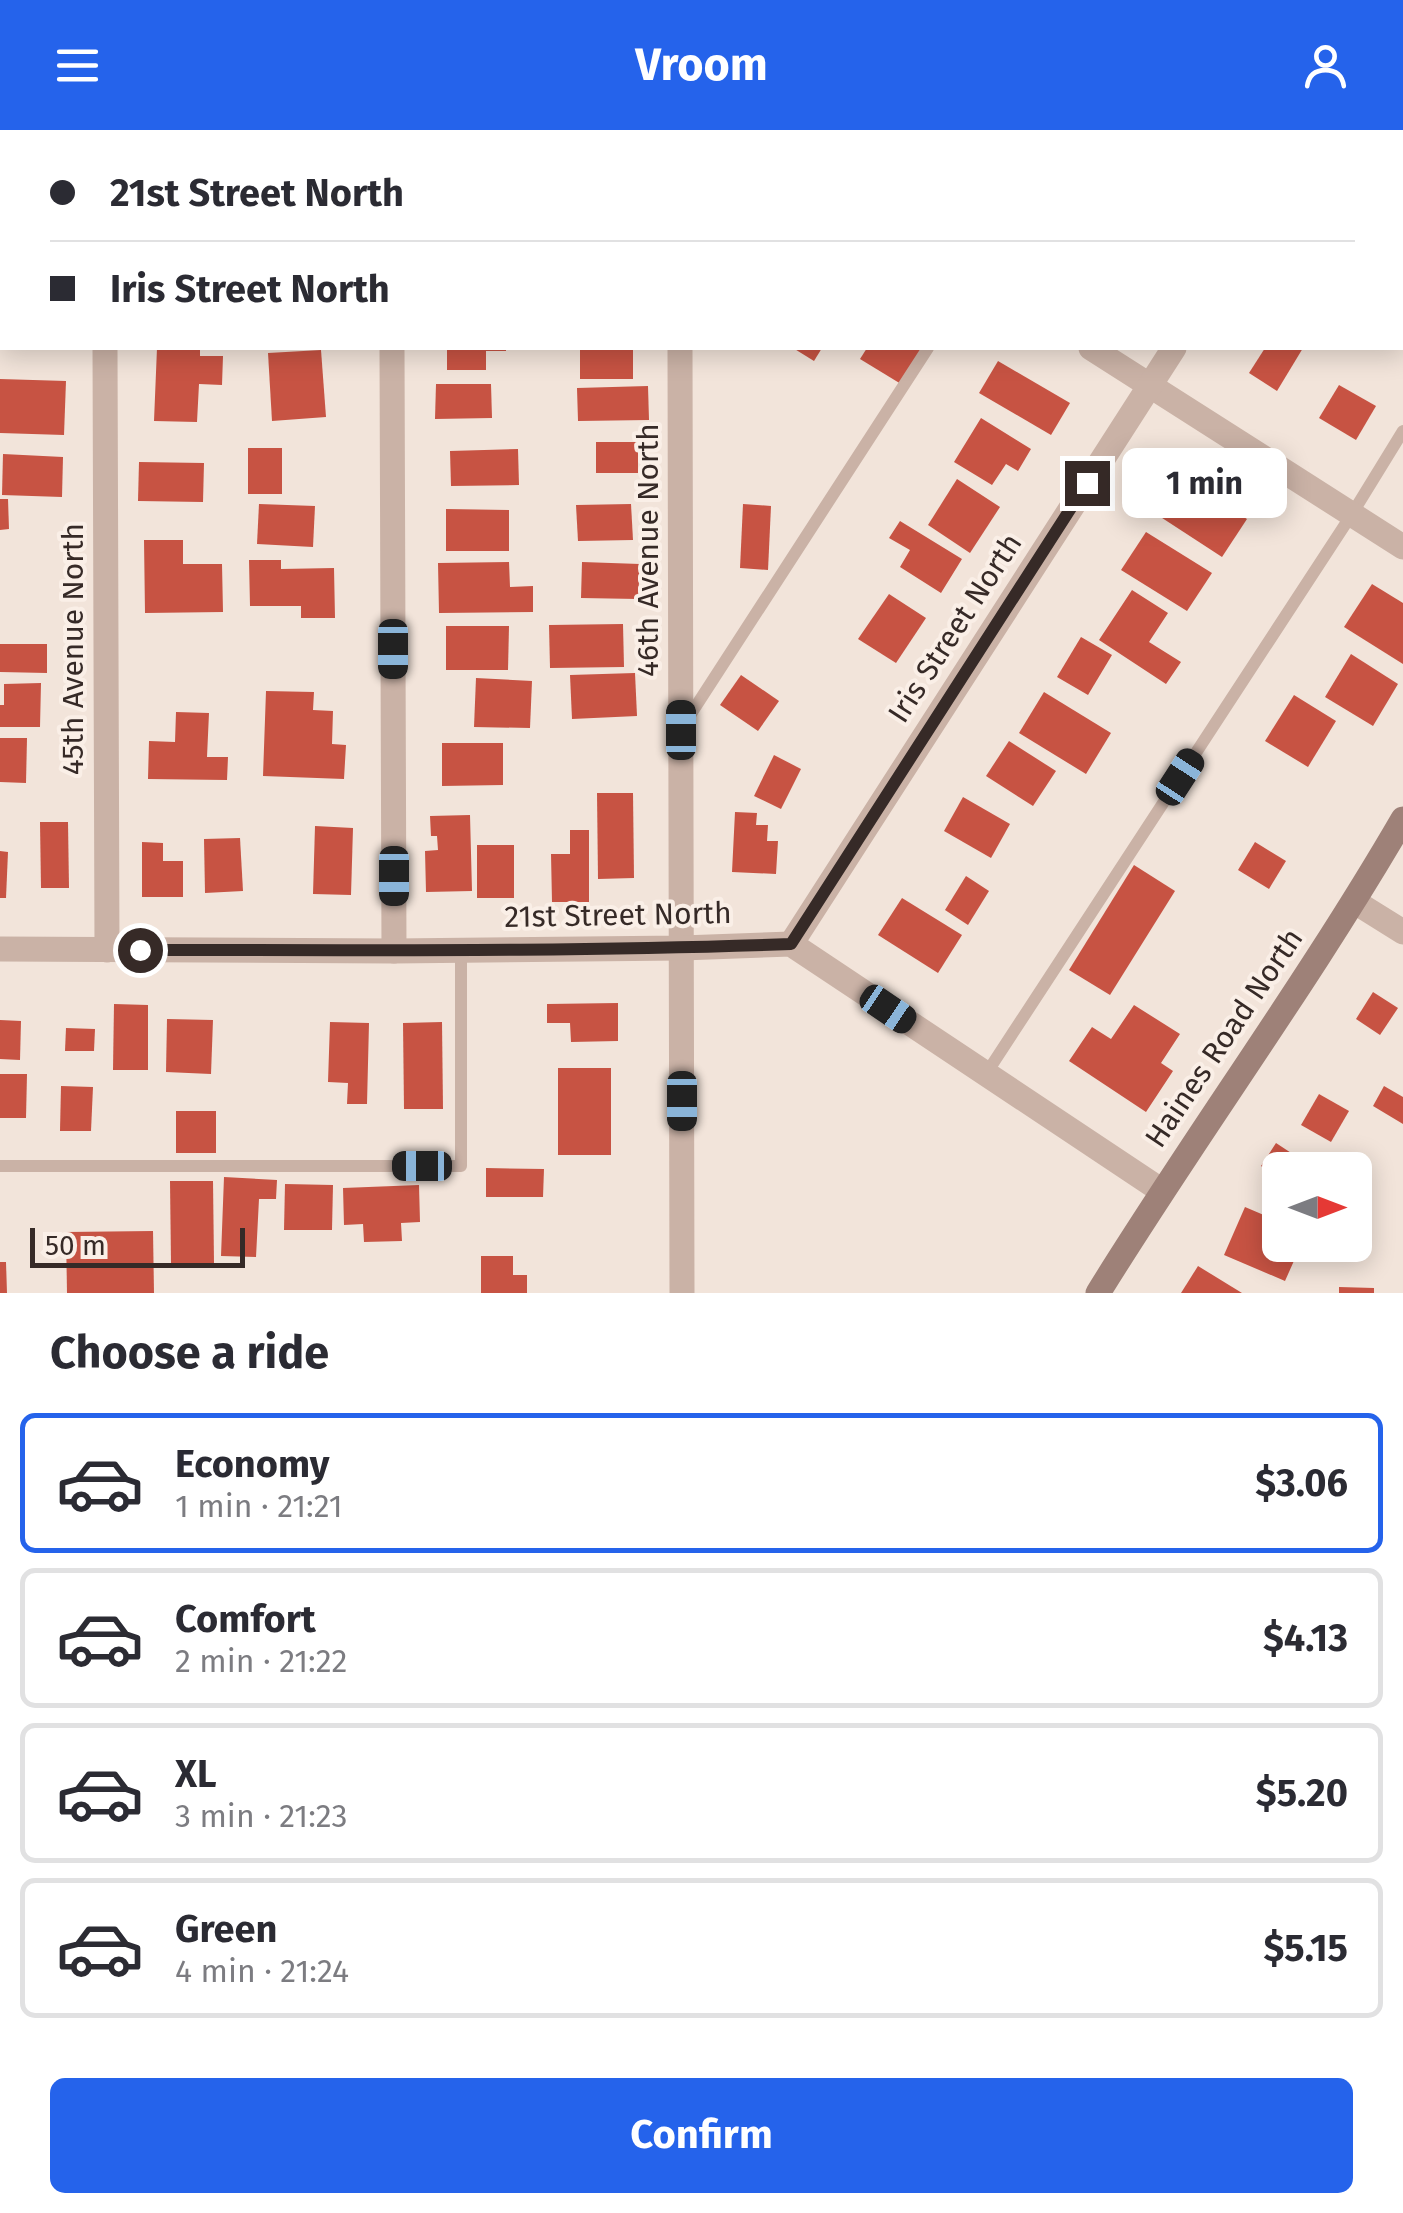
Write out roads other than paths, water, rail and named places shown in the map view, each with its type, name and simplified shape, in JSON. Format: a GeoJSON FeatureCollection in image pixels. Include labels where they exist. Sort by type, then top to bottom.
{"type":"FeatureCollection","features":[{"type":"Feature","properties":{"kind":"street","name":"45th Avenue North"},"geometry":{"type":"LineString","coordinates":[[105,350],[107,950]]}},
{"type":"Feature","properties":{"kind":"street"},"geometry":{"type":"LineString","coordinates":[[392,350],[394,951]]}},
{"type":"Feature","properties":{"kind":"street","name":"46th Avenue North"},"geometry":{"type":"LineString","coordinates":[[680,350],[682,1293]]}},
{"type":"Feature","properties":{"kind":"street"},"geometry":{"type":"LineString","coordinates":[[1094,350],[1403,546]]}},
{"type":"Feature","properties":{"kind":"street","name":"Iris Street North"},"geometry":{"type":"LineString","coordinates":[[791,944],[1173,350]]}},
{"type":"Feature","properties":{"kind":"street","name":"Haines Road North"},"geometry":{"type":"LineString","coordinates":[[1098,1293],[1354,902],[1403,818]]}},
{"type":"Feature","properties":{"kind":"street"},"geometry":{"type":"LineString","coordinates":[[1354,902],[1403,932]]}},
{"type":"Feature","properties":{"kind":"street","name":"21st Street North"},"geometry":{"type":"LineString","coordinates":[[0,950],[394,951],[791,944]]}},
{"type":"Feature","properties":{"kind":"street"},"geometry":{"type":"LineString","coordinates":[[791,944],[1162,1190]]}},
{"type":"Feature","properties":{"kind":"lane"},"geometry":{"type":"LineString","coordinates":[[681,730],[927,350]]}},
{"type":"Feature","properties":{"kind":"lane"},"geometry":{"type":"LineString","coordinates":[[986,1074],[1403,431]]}},
{"type":"Feature","properties":{"kind":"lane"},"geometry":{"type":"LineString","coordinates":[[0,1166],[461,1166],[461,950]]}}]}
